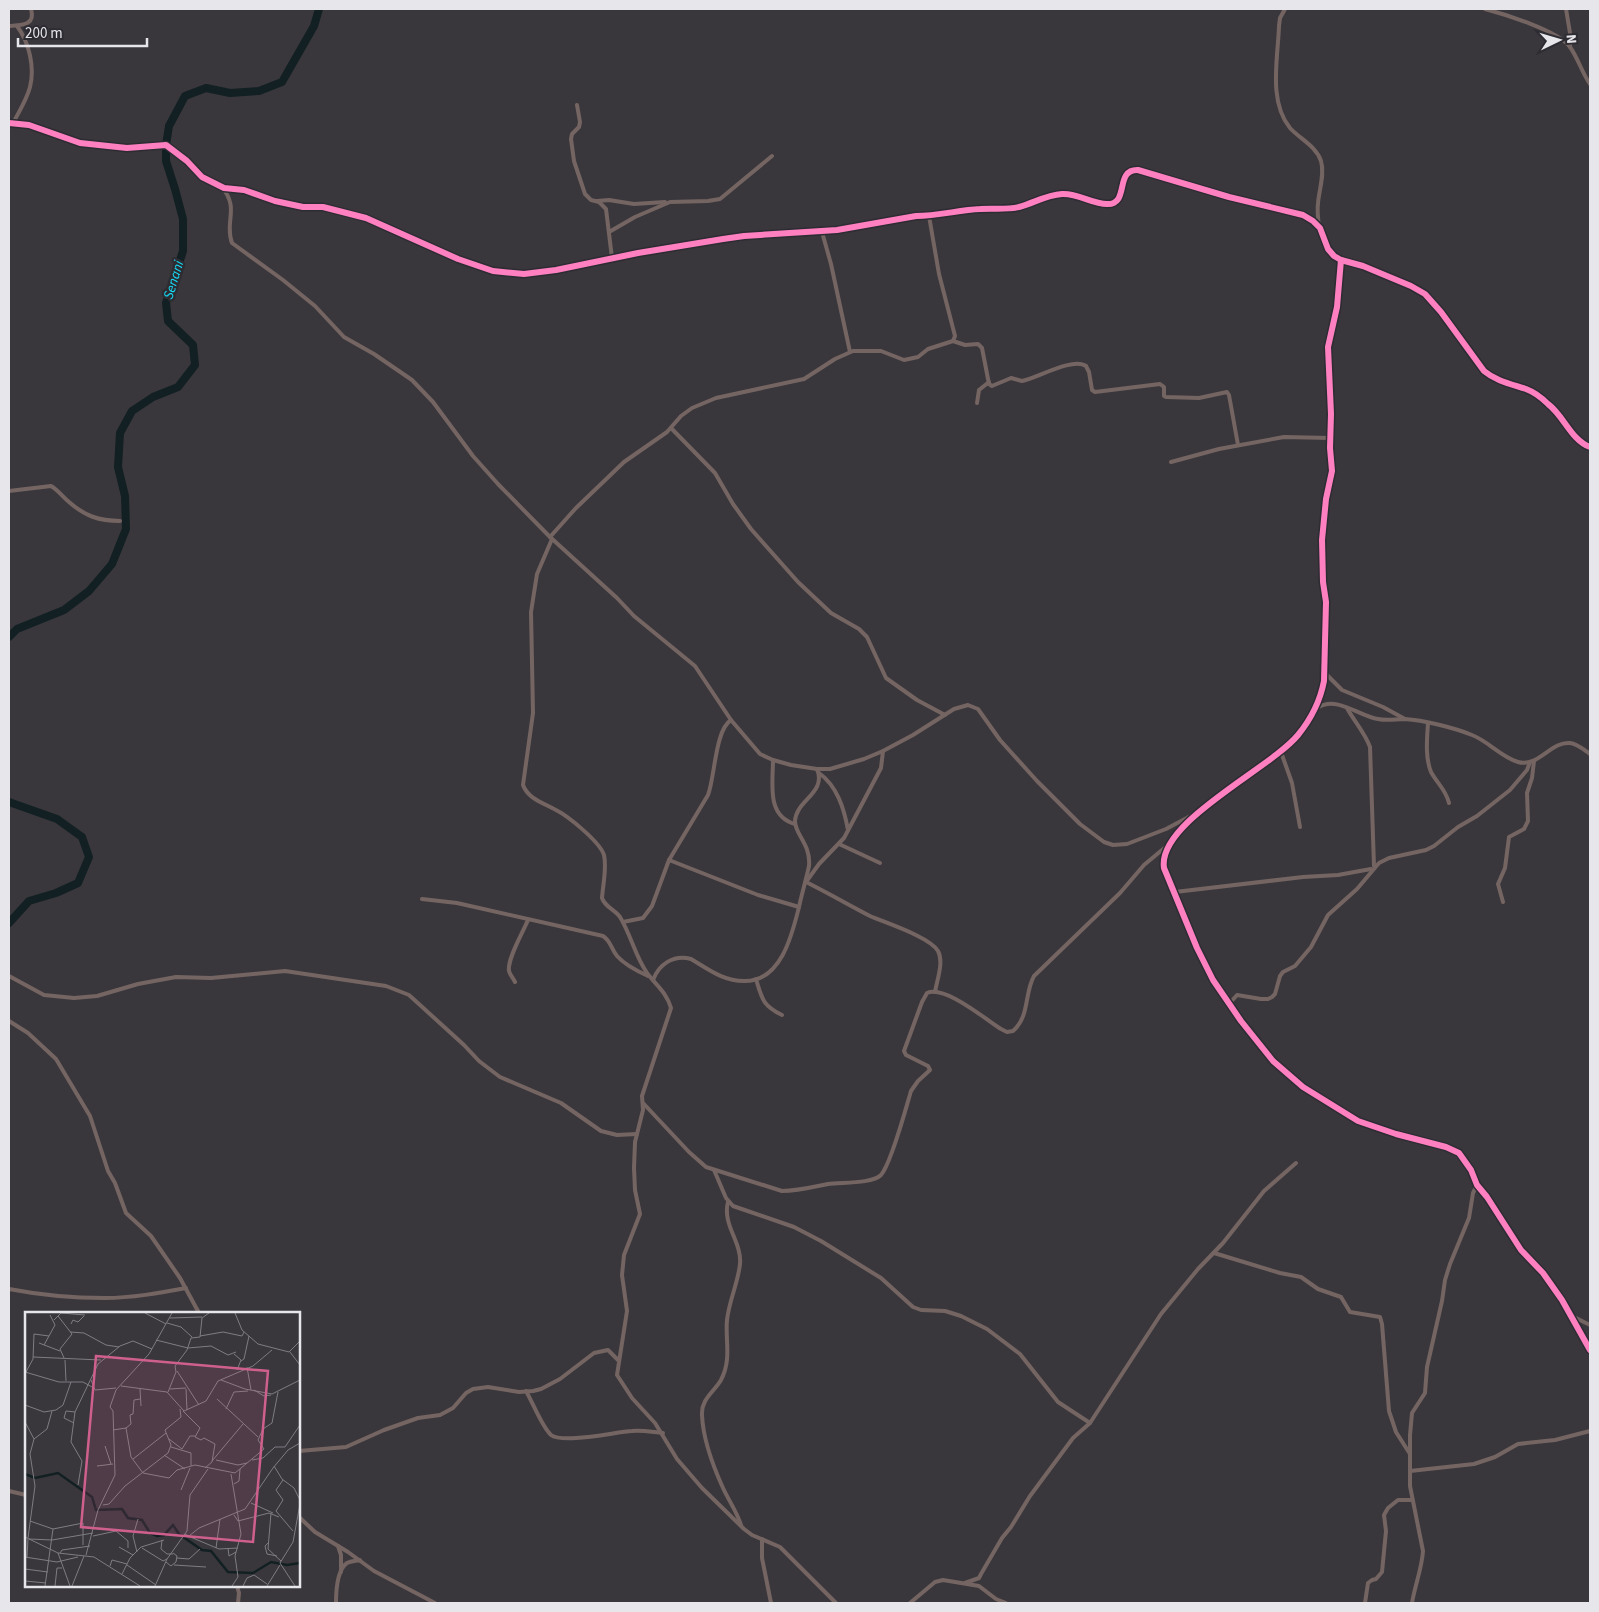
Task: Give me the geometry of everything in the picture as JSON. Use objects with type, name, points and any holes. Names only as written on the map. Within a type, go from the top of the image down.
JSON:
[{"type":"street","points":[[9,26],[17,26],[31,21],[33,14],[31,9]]},
{"type":"street","points":[[1285,9],[1280,18],[1279,26],[1278,96],[1283,118],[1296,134],[1313,147],[1320,159],[1322,168],[1318,206],[1320,228],[1328,249],[1341,260],[1363,266],[1411,286],[1425,294],[1441,312],[1484,371],[1490,376],[1526,389],[1536,395],[1557,411],[1578,440],[1590,447]]},
{"type":"street","points":[[1485,9],[1552,33],[1570,47]]},
{"type":"street","points":[[1566,9],[1570,47],[1578,65],[1590,84]]},
{"type":"street","points":[[17,26],[28,49],[31,79],[30,88],[11,123],[28,126],[80,142],[127,148],[166,145],[187,161],[202,177],[222,187],[244,190],[275,201],[303,207],[323,207],[366,218],[458,259],[493,271],[524,274],[556,270],[612,258],[744,236],[822,232],[901,218],[980,209],[1018,207],[1039,199],[1065,194],[1106,204],[1114,203],[1118,200],[1127,173],[1131,170],[1138,170],[1228,197],[1303,215],[1320,228]]},
{"type":"street","points":[[577,105],[580,122],[571,139],[574,161],[582,189],[606,209],[612,258]]},
{"type":"street","points":[[596,201],[609,200],[634,204],[715,201],[720,199],[772,156]]},
{"type":"street","points":[[222,187],[228,194],[231,203],[230,237],[232,243],[315,306],[344,337],[374,354],[412,380],[433,402],[467,449],[551,538],[634,616],[695,666],[731,720],[760,754],[772,760],[818,771],[845,766],[883,751],[961,706],[968,705],[978,709],[1000,740],[1044,788],[1080,824],[1104,842],[1113,845],[1127,844],[1166,829],[1206,806]]},
{"type":"street","points":[[609,232],[635,217],[670,202]]},
{"type":"street","points":[[929,216],[939,274],[955,336],[953,341]]},
{"type":"street","points":[[822,232],[850,352]]},
{"type":"street","points":[[643,1103],[701,1163],[714,1170],[782,1191],[793,1191],[828,1184],[866,1181],[880,1175],[887,1163],[911,1091],[918,1081],[930,1070],[928,1066],[906,1055],[904,1051],[927,993],[944,994],[959,1001],[1001,1029],[1007,1032],[1013,1030],[1024,1016],[1031,981],[1034,976],[1120,893],[1144,865],[1168,845],[1174,836],[1206,806],[1281,752],[1298,735],[1316,709],[1321,693],[1324,672],[1326,602],[1323,582],[1322,540],[1326,499],[1332,471],[1328,347],[1337,307],[1341,260]]},
{"type":"street","points":[[836,1603],[780,1547],[752,1535],[742,1527],[677,1459],[662,1433],[632,1398],[617,1375],[627,1311],[623,1282],[623,1260],[640,1214],[635,1190],[634,1168],[637,1134],[642,1120],[643,1087],[670,1008],[669,1000],[640,962],[623,922],[614,910],[606,905],[602,898],[605,863],[601,848],[557,810],[531,796],[524,790],[523,785],[532,714],[531,612],[537,574],[551,538],[576,508],[624,462],[671,428],[680,416],[701,403],[724,396],[804,379],[835,359],[850,352],[881,351],[899,359],[908,360],[918,357],[928,348],[953,341],[965,345],[978,344],[982,348],[988,382],[992,386],[1011,378],[1020,381],[1026,380],[1054,369],[1084,364],[1089,372],[1092,390],[1095,392],[1160,384],[1164,388],[1166,397],[1199,398],[1227,392],[1238,445]]},
{"type":"street","points":[[977,403],[979,390],[988,382]]},
{"type":"street","points":[[671,428],[715,473],[751,530],[798,582],[831,613],[860,629],[867,637],[886,678],[917,700],[945,715]]},
{"type":"street","points":[[1171,462],[1213,450],[1284,437],[1330,438]]},
{"type":"street","points":[[9,491],[51,486],[73,506],[92,518],[120,521]]},
{"type":"street","points":[[1324,672],[1342,690],[1383,706],[1405,719]]},
{"type":"street","points":[[1316,709],[1327,704],[1341,705],[1376,719],[1405,719],[1462,731],[1475,736],[1521,763],[1532,761],[1553,748],[1568,743],[1577,745],[1590,754]]},
{"type":"street","points":[[1347,708],[1370,747],[1373,868]]},
{"type":"street","points":[[623,922],[643,918],[652,906],[669,860],[712,786],[723,728],[731,720]]},
{"type":"street","points":[[1428,724],[1428,752],[1431,771],[1445,790],[1449,803]]},
{"type":"street","points":[[806,882],[819,864],[839,844],[848,830],[881,768],[883,751]]},
{"type":"street","points":[[1281,752],[1292,783],[1300,827]]},
{"type":"street","points":[[772,760],[774,805],[786,820],[795,824]]},
{"type":"street","points":[[1229,1004],[1237,995],[1261,1000],[1272,997],[1275,994],[1280,976],[1298,963],[1316,941],[1328,914],[1357,889],[1373,868],[1383,860],[1426,850],[1434,846],[1510,790],[1522,777],[1532,761]]},
{"type":"street","points":[[1503,902],[1499,882],[1505,868],[1509,837],[1524,829],[1528,821],[1527,793],[1532,778],[1532,761]]},
{"type":"street","points":[[652,978],[663,964],[673,959],[685,958],[723,977],[745,981],[756,979],[771,969],[783,954],[792,935],[806,882],[810,857],[795,824],[796,816],[817,787],[818,771]]},
{"type":"street","points":[[818,771],[828,781],[839,798],[848,830]]},
{"type":"street","points":[[839,844],[880,863]]},
{"type":"street","points":[[1168,845],[1163,863],[1206,966],[1229,1004],[1273,1061],[1303,1087],[1358,1121],[1396,1134],[1453,1149],[1465,1160],[1477,1185],[1521,1250],[1543,1273],[1572,1316],[1590,1350]]},
{"type":"street","points":[[669,860],[750,892],[799,907]]},
{"type":"street","points":[[1175,892],[1303,877],[1338,875],[1373,868]]},
{"type":"street","points":[[806,882],[870,916],[919,936],[932,944],[939,953],[940,961],[940,972],[935,992]]},
{"type":"street","points":[[422,899],[457,903],[603,936],[609,940],[616,955],[626,964],[652,978]]},
{"type":"street","points":[[515,982],[509,973],[510,960],[528,920]]},
{"type":"street","points":[[9,983],[10,977],[44,995],[74,998],[97,996],[138,984],[176,977],[211,978],[285,971],[386,986],[410,995],[479,1061],[500,1077],[561,1102],[601,1131],[617,1135],[637,1134]]},
{"type":"street","points":[[756,979],[767,1007],[782,1015]]},
{"type":"street","points":[[9,1022],[28,1033],[56,1059],[90,1116],[108,1171],[115,1183],[126,1213],[151,1236],[174,1268],[198,1312]]},
{"type":"street","points":[[965,1583],[978,1578],[1030,1496],[1073,1438],[1090,1423],[1161,1314],[1214,1254],[1264,1191],[1296,1163]]},
{"type":"street","points":[[714,1170],[728,1202],[728,1222],[740,1253],[740,1267],[728,1312],[728,1349],[725,1367],[721,1380],[704,1403],[701,1412],[703,1428],[716,1470],[738,1514],[742,1527]]},
{"type":"street","points":[[1412,1603],[1423,1551],[1412,1500],[1410,1454],[1412,1414],[1425,1393],[1427,1367],[1442,1302],[1445,1280],[1469,1218],[1473,1193],[1477,1185]]},
{"type":"street","points":[[728,1202],[740,1209],[763,1215],[821,1240],[881,1278],[914,1307],[921,1310],[944,1311],[961,1316],[987,1329],[1020,1354],[1058,1402],[1090,1423]]},
{"type":"street","points":[[1214,1254],[1280,1273],[1301,1277],[1318,1290],[1341,1296],[1350,1312],[1380,1317],[1389,1412],[1396,1432],[1410,1454]]},
{"type":"street","points":[[9,1289],[46,1295],[105,1298],[138,1296],[186,1288]]},
{"type":"street","points":[[1572,1316],[1590,1325]]},
{"type":"street","points":[[300,1451],[346,1447],[418,1418],[440,1415],[453,1408],[473,1389],[488,1387],[512,1391],[533,1391],[552,1384],[568,1374],[583,1360],[601,1350],[608,1350],[618,1360]]},
{"type":"street","points":[[526,1391],[547,1430],[552,1436],[557,1438],[582,1438],[632,1431],[662,1433]]},
{"type":"street","points":[[1410,1472],[1474,1464],[1496,1457],[1518,1444],[1555,1440],[1590,1431]]},
{"type":"street","points":[[9,1491],[25,1495]]},
{"type":"street","points":[[1365,1603],[1368,1583],[1373,1579],[1377,1579],[1382,1573],[1386,1531],[1384,1515],[1392,1504],[1398,1500],[1412,1500]]},
{"type":"street","points":[[300,1518],[315,1532],[374,1571],[435,1603]]},
{"type":"street","points":[[762,1539],[762,1558],[771,1603]]},
{"type":"street","points":[[336,1603],[341,1572],[341,1555],[338,1546]]},
{"type":"street","points":[[341,1572],[348,1563],[360,1560]]},
{"type":"street","points":[[910,1603],[935,1582],[943,1580],[979,1586],[996,1599],[1006,1603]]},
{"type":"street","points":[[237,1587],[238,1603]]},
{"type":"waterway","name":"Senani","points":[[9,637],[17,629],[64,610],[89,591],[112,564],[126,529],[125,496],[118,467],[120,433],[132,411],[153,397],[178,387],[195,365],[193,345],[168,321],[166,303],[183,251],[183,219],[166,161],[169,126],[185,96],[206,88],[230,93],[259,91],[282,82],[314,26],[319,9]]},
{"type":"waterway","name":"Senani","points":[[9,802],[57,819],[82,837],[89,857],[78,883],[56,893],[29,901],[9,923]]},
{"type":"cycle path","points":[[9,123],[29,125],[80,143],[127,148],[166,145],[187,161],[202,177],[224,188],[244,190],[275,201],[303,207],[323,207],[366,218],[458,259],[493,271],[524,274],[556,270],[638,253],[744,236],[837,230],[916,216],[1014,208],[1045,197],[1062,194],[1074,195],[1101,204],[1114,203],[1121,193],[1126,175],[1131,171],[1138,170],[1229,197],[1303,215],[1313,221],[1320,228],[1328,249],[1334,256],[1411,286],[1425,294],[1441,312],[1484,371],[1499,380],[1538,395],[1554,409],[1578,439],[1590,447]]},
{"type":"cycle path","points":[[1341,260],[1337,307],[1328,347],[1332,471],[1326,499],[1322,540],[1323,582],[1326,602],[1324,681],[1320,696],[1307,723],[1284,749],[1218,797],[1178,833],[1167,850],[1164,868],[1197,948],[1213,980],[1241,1021],[1273,1061],[1303,1087],[1358,1121],[1396,1134],[1446,1147],[1459,1153],[1471,1170],[1477,1185],[1487,1197],[1521,1250],[1543,1273],[1562,1300],[1590,1350]]}]
